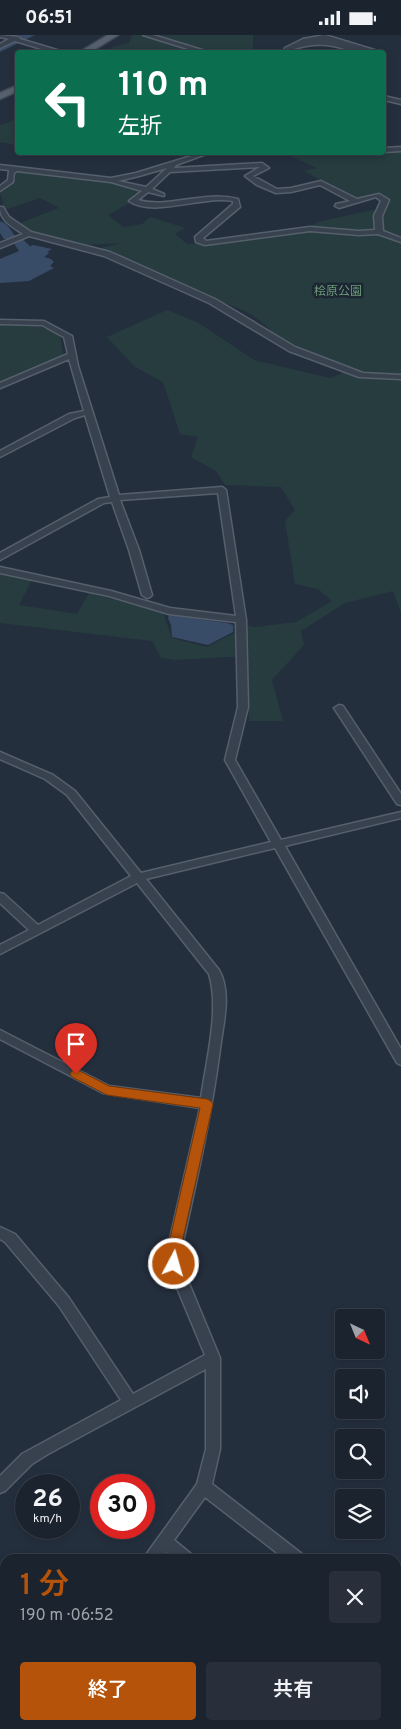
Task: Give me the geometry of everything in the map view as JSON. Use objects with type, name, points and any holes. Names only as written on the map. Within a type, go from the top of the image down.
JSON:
[{"type":"main road","points":[[87,50],[114,35]]},
{"type":"main road","points":[[0,96],[15,88]]},
{"type":"street","points":[[0,35],[15,39]]},
{"type":"street","points":[[146,35],[198,50]]},
{"type":"street","points":[[287,50],[293,45],[324,37],[365,50]]},
{"type":"street","points":[[0,46],[15,39],[23,38],[56,50]]},
{"type":"street","points":[[386,98],[401,102]]},
{"type":"street","points":[[386,150],[401,149]]},
{"type":"street","points":[[195,155],[169,169],[133,201],[147,204],[221,198],[236,201],[237,205],[199,237],[199,240],[205,243],[310,229],[359,233],[379,232],[401,240]]},
{"type":"street","points":[[0,167],[111,180],[150,171],[169,169],[259,165],[266,168],[248,176],[272,191],[281,192],[321,183],[356,201]]},
{"type":"street","points":[[0,189],[11,181],[11,172],[16,169]]},
{"type":"street","points":[[111,180],[120,184],[148,189],[162,195]]},
{"type":"street","points":[[339,206],[376,195],[385,200],[378,216],[379,232]]},
{"type":"street","points":[[0,209],[6,218],[28,234],[107,254],[212,301],[284,345],[315,358],[362,375],[401,377]]},
{"type":"street","points":[[0,246],[28,234]]},
{"type":"street","points":[[0,322],[44,323],[68,336],[71,355],[147,595]]},
{"type":"street","points":[[0,386],[71,355]]},
{"type":"street","points":[[0,454],[72,416],[89,412]]},
{"type":"street","points":[[0,557],[101,501],[116,498],[222,489],[241,620],[243,707],[230,760],[401,1060]]},
{"type":"street","points":[[0,570],[111,594],[169,611],[241,620]]},
{"type":"street","points":[[339,708],[401,802]]},
{"type":"street","points":[[0,755],[49,777],[70,793],[215,973],[219,986],[220,1004],[207,1104],[172,1256],[213,1358],[213,1449],[204,1487],[155,1554]]},
{"type":"street","points":[[0,950],[139,877],[401,815]]},
{"type":"street","points":[[0,897],[36,930]]},
{"type":"street","points":[[0,1034],[107,1090],[207,1104]]},
{"type":"street","points":[[0,1232],[10,1238],[64,1302],[130,1402]]},
{"type":"street","points":[[0,1486],[27,1459],[213,1358]]},
{"type":"street","points":[[204,1487],[291,1554]]},
{"type":"street","points":[[164,1541],[180,1554]]},
{"type":"green space","points":[[132,35],[253,35],[253,50],[108,50],[129,43]]},
{"type":"green space","points":[[15,120],[15,145],[0,142],[0,125]]},
{"type":"green space","name":"桧原公園","points":[[386,151],[401,151],[401,613],[393,591],[345,603],[301,631],[304,645],[272,680],[283,721],[249,721],[247,656],[175,660],[161,658],[152,641],[0,623],[0,571],[32,580],[19,605],[77,614],[89,593],[163,612],[172,638],[207,647],[235,633],[234,623],[255,627],[296,622],[332,601],[318,589],[295,584],[285,521],[295,510],[281,487],[225,485],[216,471],[191,457],[198,437],[180,434],[163,382],[135,367],[107,337],[167,310],[197,322],[254,360],[330,378],[352,369],[274,336],[257,318],[233,306],[217,301],[219,299],[100,248],[122,243],[84,245],[31,231],[20,223],[59,208],[40,198],[5,210],[0,193],[14,182],[17,173],[67,174],[100,179],[149,192],[108,215],[123,227],[142,224],[150,217],[185,228],[175,234],[187,244],[225,242],[303,231],[318,222],[372,210],[380,211],[385,200],[377,195],[356,199],[304,171],[317,168],[288,155],[386,155]]},
{"type":"green space","points":[[0,324],[36,325],[60,335],[63,355],[0,382]]},
{"type":"water","points":[[33,245],[52,249],[44,257],[54,262],[50,266],[54,268],[29,281],[0,283],[0,259]]},
{"type":"water","points":[[169,615],[227,623],[233,625],[233,632],[208,645],[172,637]]},
{"type":"waterway","points":[[0,49],[30,35]]},
{"type":"waterway","points":[[0,225],[9,236]]},
{"type":"waterway","points":[[19,242],[24,248]]},
{"type":"route","points":[[76,1074],[107,1090],[207,1104],[172,1256],[174,1264]]}]
